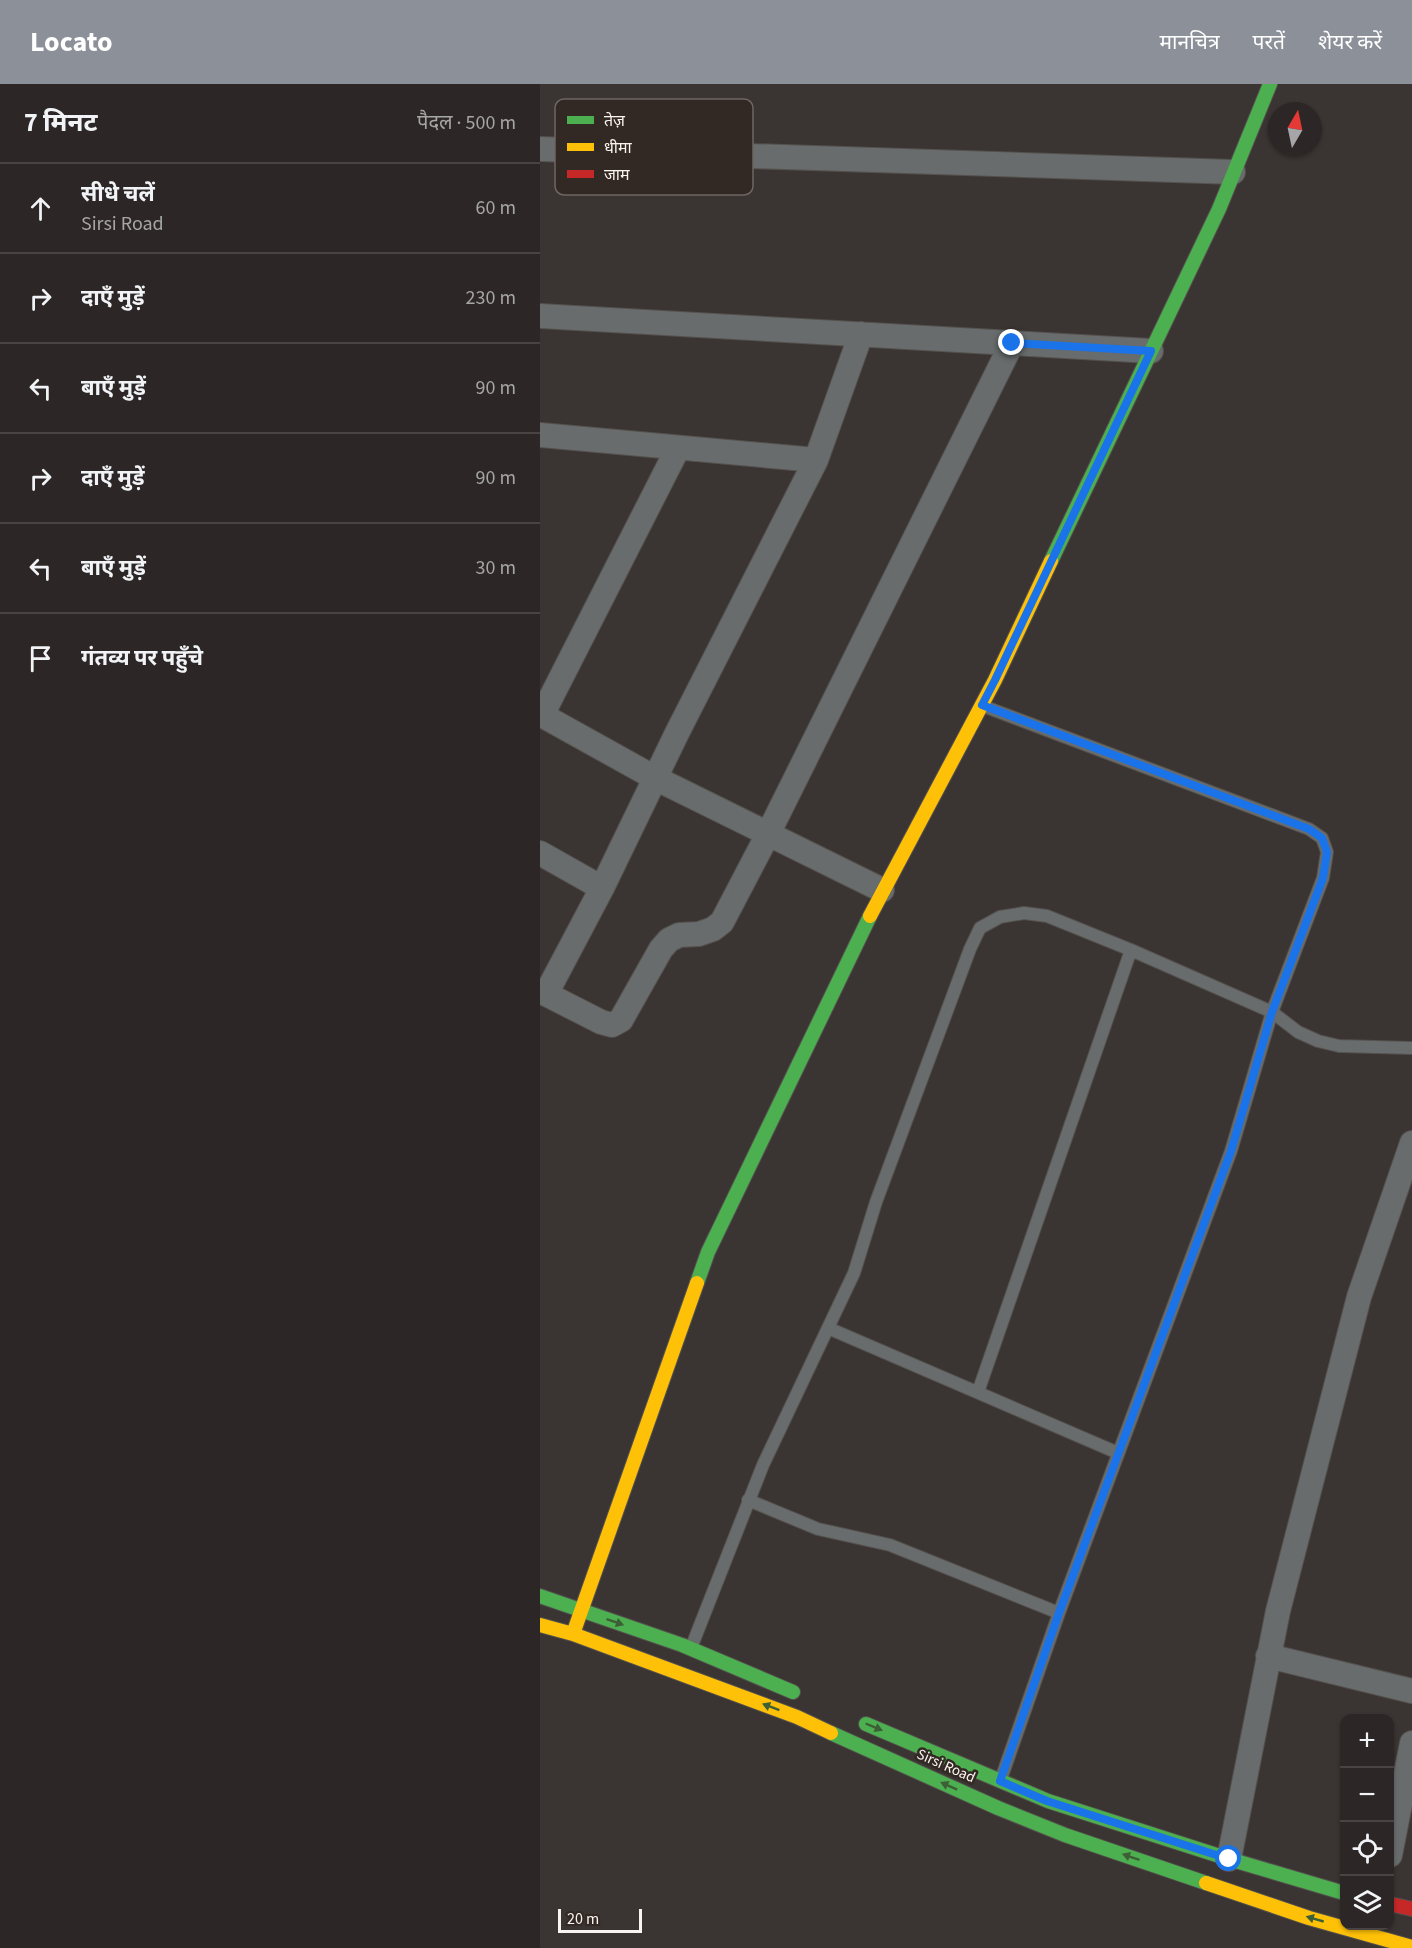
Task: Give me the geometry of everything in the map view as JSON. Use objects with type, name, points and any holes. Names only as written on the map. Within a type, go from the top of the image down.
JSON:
[{"type":"main road","points":[[573,1634],[708,1252],[882,890],[995,680],[1219,209],[1270,84]]},
{"type":"main road","points":[[540,1596],[691,1649],[804,1697]]},
{"type":"main road","name":"Sirsi Road","points":[[540,1625],[573,1634],[797,1717],[998,1808],[1065,1835],[1298,1914],[1412,1947]]},
{"type":"main road","name":"Sirsi Road","points":[[858,1720],[1047,1801],[1340,1892]]},
{"type":"main road","points":[[1394,1905],[1412,1909]]},
{"type":"street","points":[[540,149],[555,149]]},
{"type":"street","points":[[753,156],[1233,172]]},
{"type":"street","points":[[540,316],[1151,351]]},
{"type":"street","points":[[861,334],[816,460],[602,888],[543,993],[601,1022],[612,1025],[621,1020],[661,949],[669,940],[679,935],[699,934],[713,929],[722,922],[1012,343]]},
{"type":"street","points":[[540,435],[816,460]]},
{"type":"street","points":[[678,448],[541,715],[655,778],[882,890]]},
{"type":"street","points":[[540,853],[602,888]]},
{"type":"street","points":[[1229,1859],[1278,1611],[1359,1297],[1412,1143]]},
{"type":"street","points":[[1268,1656],[1412,1691]]},
{"type":"street","points":[[1394,1831],[1412,1743]]},
{"type":"lane","points":[[982,705],[1309,829],[1322,838],[1327,852],[1323,878],[1272,1012],[1231,1151],[1059,1613],[1000,1781]]},
{"type":"lane","points":[[691,1649],[748,1500],[854,1273],[876,1202],[965,960],[980,927],[1000,917],[1023,913],[1047,916],[1272,1012],[1298,1032],[1318,1041],[1339,1046],[1412,1048]]},
{"type":"lane","points":[[978,1392],[1131,950]]},
{"type":"lane","points":[[828,1328],[1118,1453]]},
{"type":"lane","points":[[748,1500],[818,1529],[890,1545],[1059,1613]]},
{"type":"traffic: fast","points":[[1051,561],[1219,209],[1270,84]]},
{"type":"traffic: fast","points":[[697,1283],[708,1252],[870,916]]},
{"type":"traffic: fast","points":[[540,1596],[682,1645],[793,1692]]},
{"type":"traffic: fast","points":[[866,1724],[1048,1801],[1340,1892]]},
{"type":"traffic: fast","points":[[831,1733],[998,1808],[1065,1835],[1206,1883]]},
{"type":"traffic: slow","points":[[870,916],[995,680],[1051,561]]},
{"type":"traffic: slow","points":[[573,1634],[697,1283]]},
{"type":"traffic: slow","points":[[540,1625],[573,1634],[797,1717],[831,1733]]},
{"type":"traffic: slow","points":[[1206,1883],[1309,1918],[1412,1947]]},
{"type":"traffic: jam","points":[[1394,1905],[1412,1909]]},
{"type":"route","points":[[1012,343],[1151,351],[982,705],[1309,829],[1322,838],[1327,852],[1323,878],[1272,1012],[1231,1151],[1059,1613],[1000,1781],[1047,1801],[1229,1859]]}]
